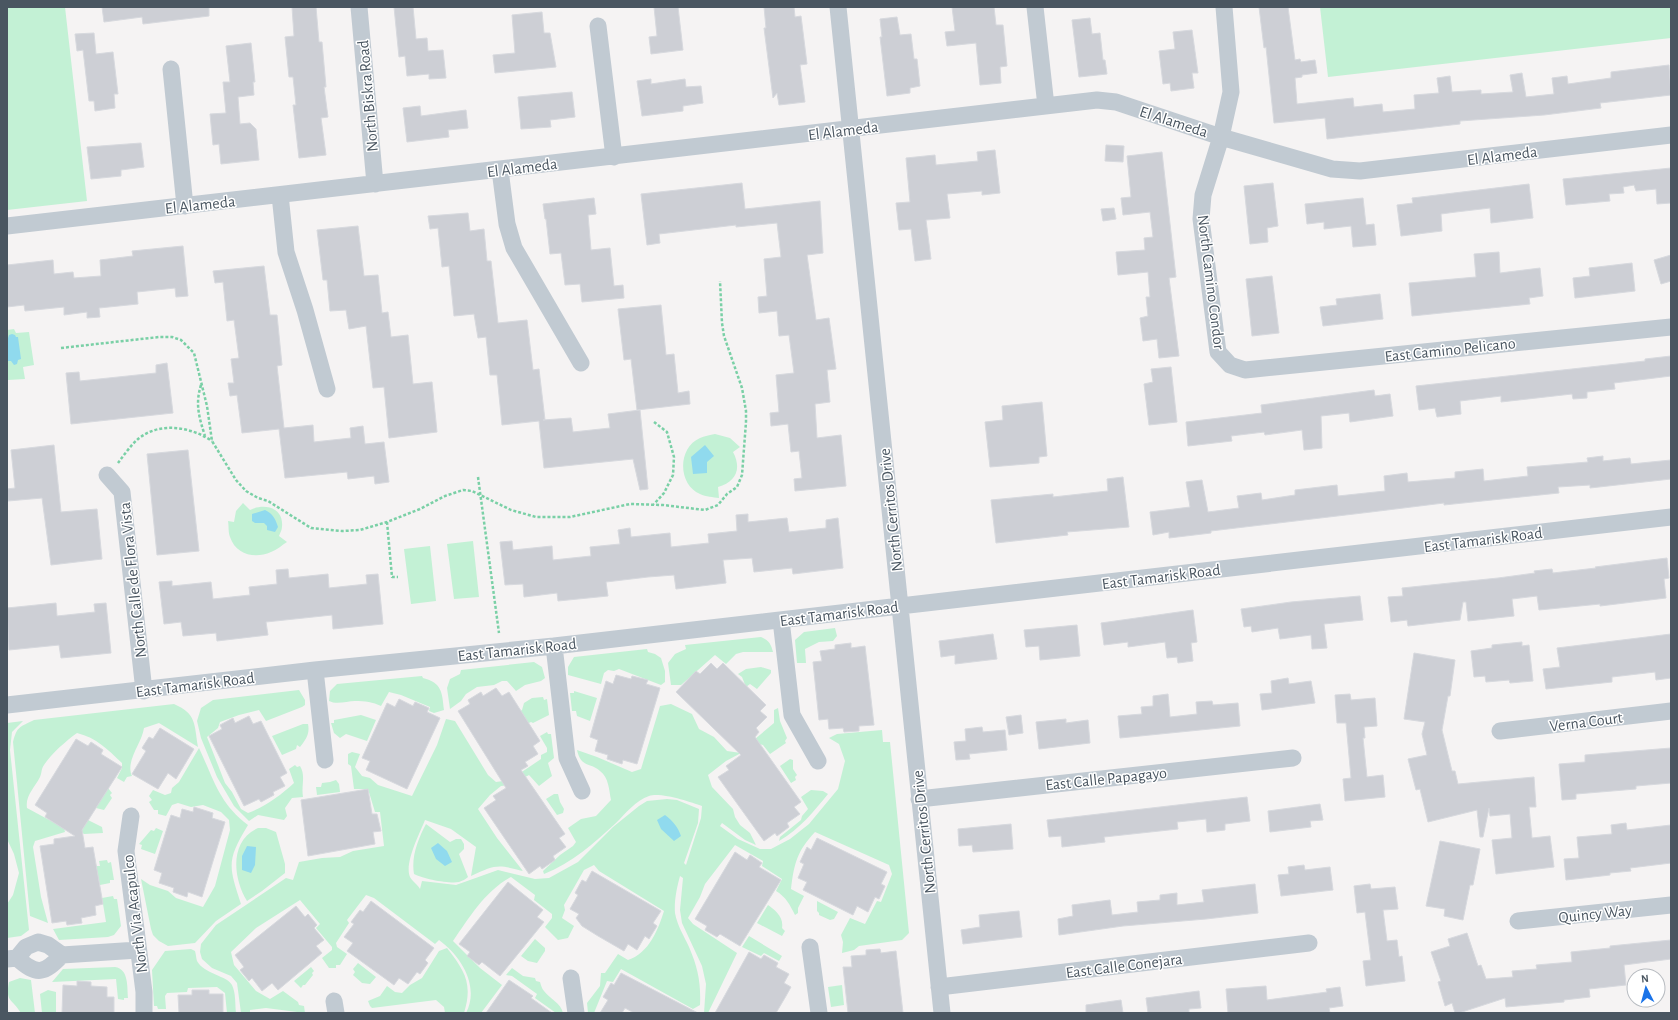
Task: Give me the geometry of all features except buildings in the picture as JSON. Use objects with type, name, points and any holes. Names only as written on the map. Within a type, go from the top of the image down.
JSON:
[{"type":"street","name":"North Biskra Road","points":[[359,7],[375,184]]},
{"type":"street","name":"North Cerritos Drive","points":[[838,7],[942,1013]]},
{"type":"street","points":[[1035,7],[1046,106]]},
{"type":"street","name":"North Camino Condor","points":[[1224,7],[1231,92],[1221,136],[1204,195],[1201,219],[1218,352],[1230,365]]},
{"type":"street","points":[[598,26],[614,157]]},
{"type":"street","points":[[171,69],[186,206]]},
{"type":"street","name":"El Alameda","points":[[7,226],[851,130],[1097,100],[1116,102],[1221,136],[1332,169],[1360,171],[1671,135]]},
{"type":"street","points":[[500,170],[507,224],[514,248],[581,363]]},
{"type":"street","points":[[280,195],[286,252],[305,310],[327,389]]},
{"type":"street","name":"East Camino Pelicano","points":[[1230,365],[1245,370],[1671,327]]},
{"type":"street","name":"North Calle de Flora Vista","points":[[107,475],[122,492],[144,690]]},
{"type":"street","name":"East Tamarisk Road","points":[[7,705],[315,670],[554,646],[1671,517]]},
{"type":"street","points":[[781,620],[792,715],[818,761]]},
{"type":"street","points":[[554,646],[567,758],[582,791]]},
{"type":"street","points":[[315,670],[325,760]]},
{"type":"street","name":"Verna Court","points":[[1500,731],[1671,711]]},
{"type":"street","name":"East Calle Papagayo","points":[[919,799],[1293,758]]},
{"type":"street","name":"North Via Acapulco","points":[[131,816],[126,850],[144,992],[144,1013]]},
{"type":"street","name":"Quincy Way","points":[[1518,921],[1671,905]]},
{"type":"street","points":[[62,955],[51,967],[40,971],[28,968],[12,959],[26,947],[38,942],[48,944],[62,955],[138,950]]},
{"type":"street","name":"East Calle Conejara","points":[[939,987],[1309,943]]},
{"type":"street","points":[[810,947],[819,1013]]},
{"type":"street","points":[[571,978],[576,1013]]},
{"type":"path","points":[[107,475],[138,439],[151,432],[174,428],[200,433],[212,441],[236,480],[246,491],[258,498],[268,501],[311,528],[342,531],[360,530],[387,522],[420,509],[445,496],[463,490],[472,491],[511,510],[536,516],[554,518],[570,517],[630,504],[654,504],[705,510],[718,505],[723,501],[727,494],[737,487],[742,475],[746,411],[742,388],[724,336],[721,312],[720,281]]},
{"type":"path","points":[[61,348],[172,337],[181,340],[194,353],[207,406],[212,441]]},
{"type":"path","points":[[201,384],[197,396],[200,422],[205,436]]},
{"type":"path","points":[[654,422],[667,432],[674,457],[673,475],[664,493],[654,504]]},
{"type":"path","points":[[478,476],[499,633]]},
{"type":"path","points":[[387,522],[392,577],[398,577]]},
{"type":"green space","points":[[7,7],[65,7],[87,201],[7,210]]},
{"type":"green space","points":[[1320,7],[1671,7],[1671,38],[1328,77]]},
{"type":"green space","points":[[14,329],[16,333],[29,332],[34,365],[23,367],[25,379],[8,380],[7,330]]},
{"type":"green space","points":[[715,434],[730,438],[740,447],[733,452],[737,464],[736,474],[729,482],[718,487],[719,498],[702,495],[693,489],[687,483],[683,466],[687,450],[692,443],[702,437]]},
{"type":"green space","points":[[243,503],[250,510],[267,507],[276,511],[282,520],[282,528],[279,536],[287,542],[277,549],[265,554],[253,555],[241,552],[233,543],[229,535],[228,521],[234,522],[236,511]]},
{"type":"green space","points":[[473,541],[479,597],[454,599],[447,544]]},
{"type":"green space","points":[[430,546],[436,601],[411,604],[404,549]]},
{"type":"green space","points":[[835,628],[837,636],[833,641],[819,642],[805,649],[806,663],[797,663],[795,640],[804,632]]},
{"type":"green space","points":[[761,637],[766,639],[773,652],[743,652],[736,654],[726,664],[715,655],[681,685],[671,685],[668,663],[675,654],[686,649],[685,645]]},
{"type":"green space","points":[[647,649],[648,652],[661,658],[665,671],[665,682],[661,685],[619,669],[614,671],[608,670],[604,673],[601,684],[568,675],[568,667],[574,657]]},
{"type":"green space","points":[[534,662],[542,667],[545,678],[541,681],[525,685],[516,691],[507,681],[502,681],[494,685],[477,687],[466,694],[461,701],[450,709],[447,688],[450,679],[460,674],[461,670]]},
{"type":"green space","points":[[761,667],[771,670],[771,673],[757,689],[750,684],[746,687],[742,677],[738,674],[746,669]]},
{"type":"green space","points":[[422,676],[423,678],[434,683],[440,689],[443,698],[444,710],[434,713],[429,711],[430,707],[401,695],[389,692],[381,706],[366,702],[355,701],[339,703],[329,701],[330,691],[337,684]]},
{"type":"green space","points":[[299,690],[305,700],[305,705],[302,707],[266,721],[259,710],[239,715],[220,722],[218,728],[207,737],[225,783],[232,792],[241,809],[248,813],[272,800],[294,783],[289,769],[295,765],[297,767],[300,766],[302,770],[303,797],[292,798],[285,808],[287,816],[284,820],[258,815],[249,821],[234,806],[217,777],[201,738],[197,721],[201,708],[213,700]]},
{"type":"green space","points":[[574,691],[597,698],[590,721],[577,716],[576,711],[572,711],[570,693],[574,693]]},
{"type":"green space","points":[[543,697],[544,700],[547,699],[549,715],[533,723],[531,722],[520,727],[514,715],[522,710],[524,703],[532,698]]},
{"type":"green space","points":[[174,704],[191,716],[195,726],[198,747],[159,723],[144,728],[143,734],[132,758],[130,770],[132,776],[127,777],[124,782],[117,778],[122,768],[122,763],[96,741],[77,733],[59,748],[44,765],[40,777],[27,800],[27,808],[64,828],[65,832],[35,841],[33,847],[41,897],[48,923],[30,916],[13,742],[18,730],[22,726],[34,720]]},
{"type":"green space","points":[[671,704],[692,714],[699,729],[714,737],[727,751],[741,753],[726,761],[708,775],[712,787],[733,809],[735,817],[740,825],[750,833],[756,845],[745,840],[722,823],[720,826],[738,839],[760,849],[771,849],[790,839],[809,824],[838,789],[845,761],[839,744],[829,738],[837,734],[882,730],[883,742],[890,742],[909,933],[902,940],[859,946],[854,950],[842,953],[843,942],[841,935],[850,918],[865,924],[877,901],[881,902],[892,874],[889,865],[815,832],[800,852],[793,872],[791,889],[804,896],[798,908],[798,913],[795,915],[785,899],[776,891],[782,879],[762,866],[763,861],[735,845],[705,884],[700,897],[688,918],[693,924],[737,953],[708,1013],[704,1013],[706,984],[702,966],[682,923],[680,910],[683,878],[680,876],[675,899],[675,913],[697,969],[700,990],[700,1005],[693,1009],[621,969],[613,982],[607,981],[594,1013],[588,1013],[587,1003],[600,986],[601,973],[605,973],[618,954],[628,960],[642,952],[656,933],[664,911],[599,871],[594,865],[584,870],[564,905],[565,910],[562,918],[574,926],[568,938],[558,940],[545,927],[552,918],[552,914],[534,900],[535,895],[511,877],[485,897],[478,906],[453,941],[480,968],[502,985],[481,1013],[466,1013],[470,1003],[471,992],[469,982],[466,972],[454,954],[439,940],[435,944],[374,898],[366,895],[347,920],[349,923],[336,943],[337,947],[347,954],[340,965],[336,965],[336,968],[329,968],[322,958],[332,950],[332,947],[316,928],[320,924],[300,900],[256,928],[231,952],[234,965],[256,991],[270,999],[283,991],[298,1002],[299,1005],[304,1006],[305,1013],[266,1008],[250,1010],[250,1013],[241,1013],[237,983],[231,976],[212,968],[202,959],[200,952],[201,944],[216,925],[286,878],[293,880],[299,862],[340,857],[353,851],[384,846],[380,812],[375,812],[368,789],[354,789],[351,766],[348,764],[348,754],[352,752],[360,754],[355,767],[362,776],[370,778],[378,785],[412,796],[437,745],[446,719],[455,721],[488,775],[496,782],[510,780],[541,759],[541,755],[547,752],[547,748],[540,736],[547,732],[548,734],[551,734],[554,758],[548,763],[552,776],[539,786],[529,775],[511,785],[501,786],[490,795],[478,809],[497,838],[523,871],[507,867],[496,867],[471,876],[476,847],[451,829],[425,820],[413,848],[409,864],[410,877],[420,889],[422,881],[456,885],[498,870],[535,879],[549,878],[578,862],[613,827],[639,806],[647,801],[667,799],[677,800],[699,809],[698,823],[684,863],[686,865],[701,818],[702,806],[676,798],[654,795],[644,798],[635,804],[616,823],[573,859],[544,874],[543,871],[576,842],[568,828],[581,819],[596,816],[611,800],[608,784],[603,774],[596,768],[583,762],[577,750],[632,772],[641,769],[660,706]]},
{"type":"green space","points":[[778,708],[780,721],[787,738],[785,741],[786,743],[770,754],[763,745],[759,744],[755,739],[774,723],[774,710]]},
{"type":"green space","points":[[361,715],[376,720],[367,741],[346,734],[340,738],[334,733],[331,723],[334,723],[334,720]]},
{"type":"green space","points":[[23,721],[12,732],[10,750],[29,930],[21,936],[7,938],[7,904],[13,895],[19,873],[14,854],[7,839],[7,723]]},
{"type":"green space","points":[[303,724],[308,724],[308,734],[300,747],[297,745],[296,749],[282,755],[272,736]]},
{"type":"green space","points":[[199,748],[218,790],[230,808],[248,825],[236,847],[232,863],[232,871],[241,904],[216,921],[195,943],[168,946],[159,941],[153,935],[141,879],[150,885],[168,891],[176,898],[203,907],[215,886],[230,830],[229,820],[221,812],[203,805],[191,807],[178,803],[172,805],[166,816],[158,814],[158,810],[154,810],[149,802],[152,800],[149,796],[153,790],[165,795],[171,793],[172,788],[179,782]]},
{"type":"green space","points":[[790,759],[793,760],[793,769],[797,775],[795,777],[796,780],[791,783],[780,766]]},
{"type":"green space","points":[[336,780],[339,784],[340,792],[317,795],[316,787],[321,787],[322,783]]},
{"type":"green space","points":[[108,788],[112,793],[110,795],[112,798],[104,810],[96,808]]},
{"type":"green space","points":[[811,790],[823,791],[828,794],[794,831],[779,841],[780,837],[801,820],[802,816],[808,809],[801,797]]},
{"type":"green space","points":[[554,794],[558,794],[564,809],[563,813],[557,815],[546,799]]},
{"type":"green space","points":[[88,820],[102,827],[103,833],[84,834],[81,832]]},
{"type":"green space","points":[[426,824],[450,842],[456,839],[461,839],[464,844],[464,849],[459,854],[468,877],[467,878],[459,882],[443,882],[414,874],[414,855],[420,836]]},
{"type":"green space","points":[[156,828],[163,831],[155,854],[141,849],[142,845],[139,844],[151,830],[154,831]]},
{"type":"green space","points":[[258,828],[266,828],[276,832],[285,864],[285,873],[247,901],[239,882],[236,861],[242,842],[249,834]]},
{"type":"green space","points":[[107,860],[108,863],[111,862],[114,880],[110,880],[110,883],[100,885],[96,866],[100,866],[99,861]]},
{"type":"green space","points":[[113,896],[114,899],[117,899],[121,926],[114,935],[108,937],[59,940],[53,929],[106,922],[102,898]]},
{"type":"green space","points":[[817,901],[838,912],[834,919],[830,920],[819,915],[817,911]]},
{"type":"green space","points":[[768,905],[782,920],[782,928],[785,931],[782,936],[757,923]]},
{"type":"green space","points":[[749,936],[782,956],[779,961],[764,953],[761,956],[742,947]]},
{"type":"green space","points":[[535,939],[545,948],[545,951],[537,963],[528,961],[521,956]]},
{"type":"green space","points":[[447,948],[459,964],[466,978],[468,994],[464,1013],[445,1013],[444,1007],[436,1000],[372,1008],[370,1006],[368,1001],[380,996],[387,986],[395,992],[402,993],[410,985],[422,978],[439,951]]},
{"type":"green space","points":[[191,949],[195,951],[197,961],[200,965],[230,982],[235,995],[236,1013],[227,1013],[225,993],[217,987],[188,988],[187,992],[167,993],[165,996],[166,1009],[158,1009],[157,1006],[154,1006],[152,970],[165,951]]},
{"type":"green space","points":[[358,963],[376,977],[370,984],[362,983],[353,975],[355,972],[353,969]]},
{"type":"green space","points":[[311,967],[314,971],[312,973],[313,975],[301,988],[294,981]]},
{"type":"green space","points":[[120,968],[125,975],[128,998],[124,998],[124,1000],[118,999],[116,979],[52,982],[63,969]]},
{"type":"green space","points":[[512,968],[523,976],[535,978],[536,981],[540,982],[543,990],[560,1006],[563,1013],[556,1013],[535,998],[537,994],[512,976],[506,975]]},
{"type":"green space","points":[[20,978],[31,980],[35,1013],[21,1013],[9,997],[9,982]]},
{"type":"green space","points":[[842,985],[844,1005],[831,1007],[828,987]]},
{"type":"green space","points":[[48,990],[56,992],[56,1013],[42,1013],[40,994]]},
{"type":"water","points":[[12,334],[18,337],[21,359],[14,365],[11,361],[8,361],[7,350],[8,338],[9,335]]},
{"type":"water","points":[[705,445],[714,456],[707,462],[707,473],[693,474],[691,457]]},
{"type":"water","points":[[265,510],[272,515],[276,521],[278,527],[275,532],[267,530],[267,526],[264,523],[255,523],[252,521],[252,514]]},
{"type":"water","points":[[665,815],[675,824],[681,836],[674,841],[661,829],[657,820]]},
{"type":"water","points":[[438,843],[447,851],[452,862],[445,866],[436,859],[431,848]]},
{"type":"water","points":[[247,846],[256,847],[255,865],[251,873],[242,870],[242,856]]}]
